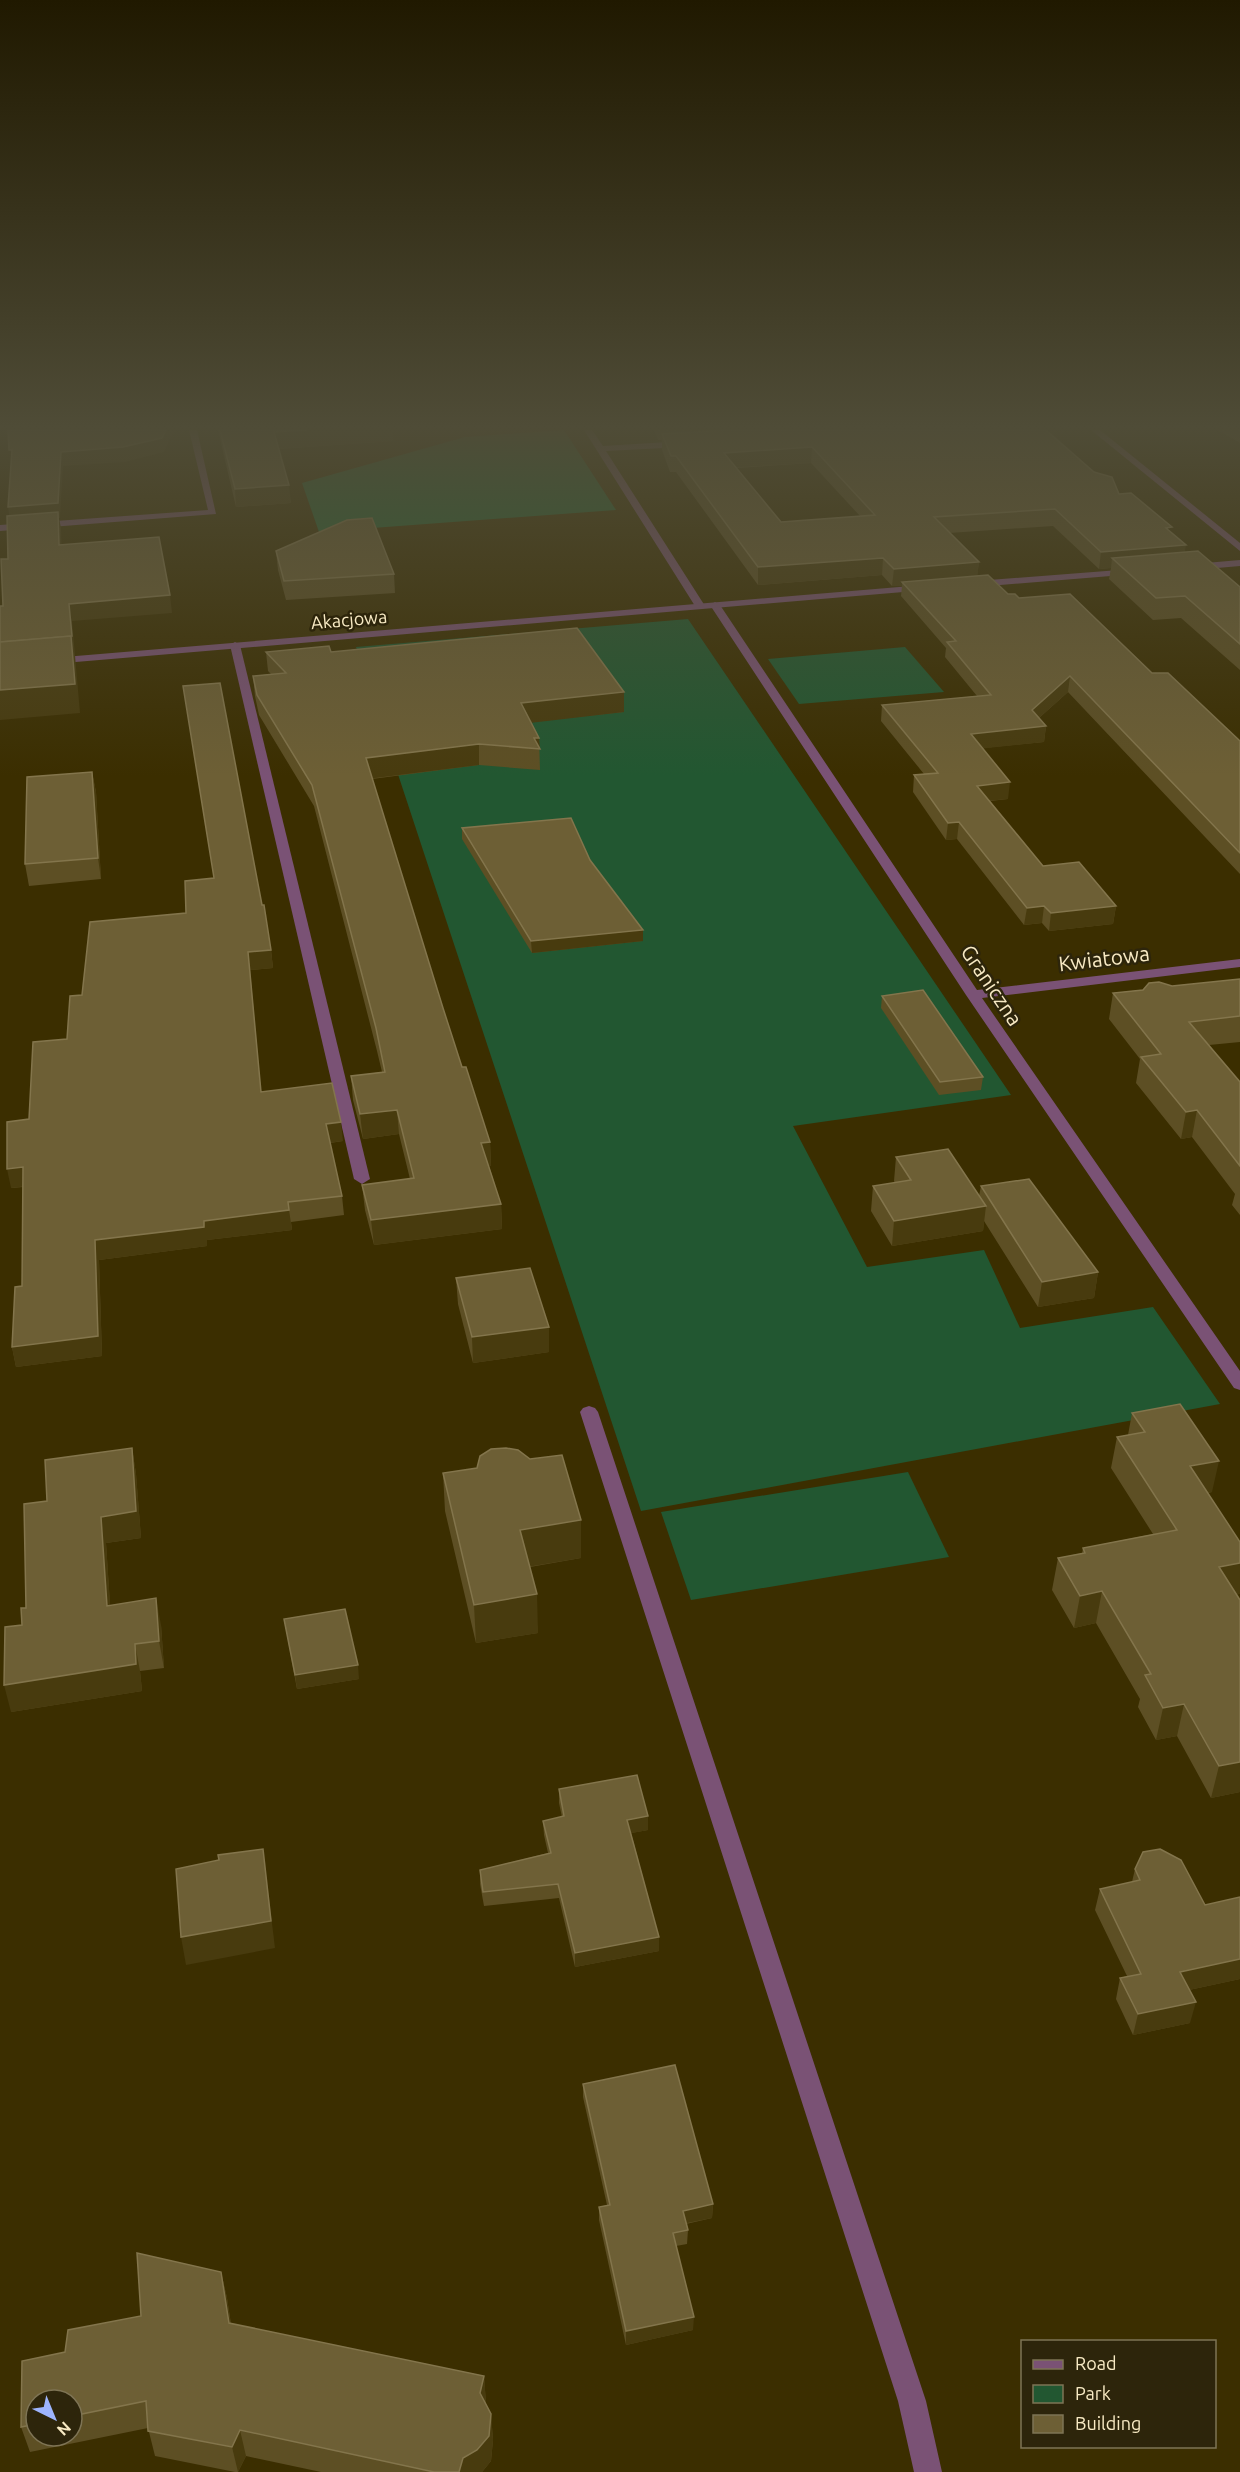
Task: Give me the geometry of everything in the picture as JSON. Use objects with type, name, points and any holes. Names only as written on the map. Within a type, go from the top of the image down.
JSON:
[{"type":"street","points":[[662,545],[700,606]]},
{"type":"street","points":[[1180,568],[1240,563]]},
{"type":"street","points":[[965,585],[1144,571]]},
{"type":"street","name":"Akacjowa","points":[[35,662],[929,588]]},
{"type":"street","name":"Graniczna","points":[[715,605],[973,995],[1240,1384]]},
{"type":"street","points":[[235,645],[362,1179]]},
{"type":"street","name":"Kwiatowa","points":[[973,995],[1240,963]]},
{"type":"street","points":[[590,1412],[912,2401],[928,2472]]},
{"type":"green space","points":[[688,619],[1011,1095],[793,1126],[867,1267],[984,1250],[1020,1328],[1153,1307],[1220,1404],[641,1511],[356,647]]},
{"type":"green space","points":[[905,647],[944,692],[799,704],[768,659]]},
{"type":"green space","points":[[908,1472],[949,1557],[691,1600],[661,1512]]},
{"type":"building","points":[[8,545],[161,545],[170,595],[69,604],[72,636],[0,642],[0,606],[3,606],[1,559],[8,559]]},
{"type":"building","points":[[289,545],[383,545],[394,574],[284,581],[276,551]]},
{"type":"building","points":[[742,545],[962,545],[979,562],[894,569],[883,558],[758,567]]},
{"type":"building","points":[[1094,545],[1182,545],[1101,552]]},
{"type":"building","points":[[1198,551],[1240,587],[1240,644],[1185,596],[1156,598],[1112,558]]},
{"type":"building","points":[[988,575],[1008,594],[1015,594],[1019,598],[1070,594],[1152,673],[1168,673],[1240,741],[1240,853],[1070,676],[1032,710],[1046,726],[971,734],[1010,782],[977,786],[1043,866],[1079,862],[1116,906],[1051,913],[1044,906],[1027,908],[959,822],[948,823],[914,775],[938,773],[882,705],[991,695],[947,642],[956,641],[902,582]]},
{"type":"building","points":[[577,628],[624,692],[521,703],[539,738],[534,738],[540,749],[479,744],[366,758],[462,1067],[466,1067],[490,1142],[481,1143],[501,1204],[371,1220],[362,1185],[414,1178],[397,1110],[360,1114],[351,1076],[385,1072],[376,1028],[312,785],[257,695],[253,676],[286,673],[266,652],[329,646],[331,652]]},
{"type":"building","points":[[71,636],[75,684],[0,690],[0,642]]},
{"type":"building","points":[[220,683],[271,950],[248,952],[261,1092],[332,1083],[341,1122],[326,1124],[342,1196],[288,1202],[289,1210],[204,1221],[204,1227],[95,1240],[98,1336],[12,1347],[15,1287],[22,1286],[23,1167],[7,1169],[7,1122],[29,1119],[33,1042],[67,1039],[70,996],[82,995],[90,922],[186,913],[185,881],[214,878],[183,686]]},
{"type":"building","points":[[92,772],[98,858],[25,864],[27,777]]},
{"type":"building","points":[[571,818],[590,860],[643,930],[531,941],[462,828]]},
{"type":"building","points":[[1240,979],[1240,1016],[1189,1022],[1240,1082],[1240,1166],[1197,1110],[1186,1112],[1141,1057],[1161,1054],[1113,993],[1143,990],[1149,983],[1159,982],[1172,986]]},
{"type":"building","points":[[923,990],[983,1077],[940,1082],[882,996]]},
{"type":"building","points":[[948,1149],[986,1206],[894,1221],[873,1186],[911,1180],[896,1157]]},
{"type":"building","points":[[1029,1179],[1098,1272],[1042,1282],[981,1186]]},
{"type":"building","points":[[530,1268],[549,1327],[472,1337],[456,1278]]},
{"type":"building","points":[[1180,1404],[1219,1461],[1190,1466],[1240,1542],[1240,1563],[1219,1567],[1240,1600],[1240,1762],[1219,1766],[1184,1704],[1163,1708],[1145,1675],[1151,1674],[1102,1591],[1080,1596],[1058,1558],[1085,1553],[1083,1548],[1177,1530],[1117,1437],[1145,1432],[1132,1413]]},
{"type":"building","points":[[132,1448],[136,1511],[101,1517],[107,1606],[156,1598],[159,1641],[135,1644],[136,1664],[4,1685],[5,1627],[22,1625],[21,1608],[26,1608],[24,1504],[47,1501],[45,1460]]},
{"type":"building","points":[[491,1449],[518,1450],[530,1459],[562,1455],[581,1520],[520,1530],[537,1594],[474,1605],[443,1473],[477,1468],[480,1456]]},
{"type":"building","points":[[345,1609],[358,1665],[295,1675],[284,1619]]},
{"type":"building","points":[[637,1775],[648,1816],[627,1820],[659,1937],[575,1953],[558,1884],[483,1892],[480,1870],[551,1853],[543,1821],[564,1816],[559,1789]]},
{"type":"building","points":[[263,1849],[271,1921],[181,1937],[176,1869],[219,1860],[218,1855]]},
{"type":"building","points":[[1160,1849],[1181,1860],[1205,1905],[1240,1897],[1240,1959],[1180,1972],[1196,2002],[1138,2014],[1120,1978],[1141,1974],[1100,1889],[1140,1880],[1135,1869],[1143,1852]]},
{"type":"building","points":[[675,2065],[713,2204],[683,2211],[688,2230],[673,2233],[694,2317],[626,2331],[599,2207],[610,2205],[583,2084]]},
{"type":"building","points":[[137,2253],[221,2272],[229,2323],[484,2376],[480,2393],[491,2414],[489,2436],[477,2450],[463,2458],[459,2472],[434,2472],[240,2430],[232,2447],[148,2431],[146,2401],[84,2414],[84,2388],[24,2388],[24,2426],[21,2427],[22,2361],[65,2352],[68,2330],[141,2316]]}]
